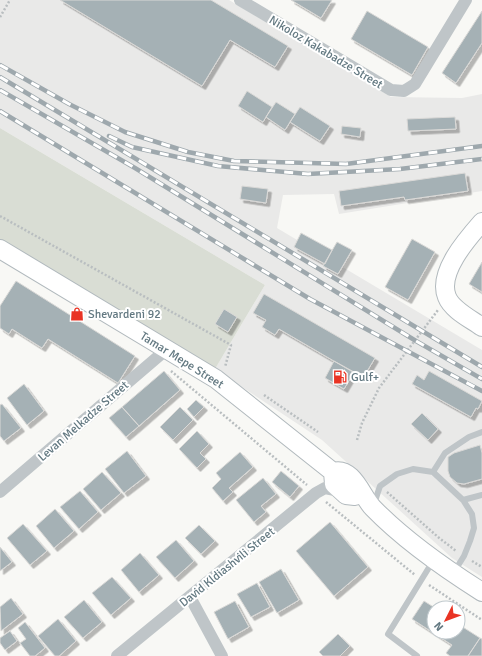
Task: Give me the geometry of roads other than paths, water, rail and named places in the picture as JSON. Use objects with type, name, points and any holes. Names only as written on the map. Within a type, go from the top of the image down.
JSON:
[{"type":"main road","points":[[482,222],[464,242],[448,271],[444,287],[447,298],[458,310],[482,327]]},
{"type":"main road","name":"Tamar Mepe Street","points":[[0,249],[216,379],[333,472],[337,471],[346,474],[353,480],[350,492],[373,508],[410,542],[482,592]]},
{"type":"street","name":"Nikoloz Kakabadze Street","points":[[240,0],[391,90],[404,91],[415,84],[466,0]]},
{"type":"street","name":"Levan Melkadze Street","points":[[0,492],[167,349]]},
{"type":"street","name":"David Kldiashvili Street","points":[[117,656],[316,493],[325,488],[350,492]]},
{"type":"street","points":[[190,597],[222,656]]},
{"type":"lane","points":[[433,472],[445,453],[469,437],[482,432]]},
{"type":"lane","points":[[373,508],[380,486],[397,474],[413,469],[433,472],[463,500],[472,514],[474,528],[464,556],[453,573]]},
{"type":"lane","points":[[463,500],[482,495]]},
{"type":"lane","points":[[417,656],[388,634],[434,559]]},
{"type":"railway","points":[[0,65],[69,104],[125,132],[188,152],[234,161],[346,164],[482,146]]},
{"type":"railway","points":[[0,77],[482,367]]},
{"type":"railway","points":[[0,90],[135,168],[416,341],[482,379]]},
{"type":"railway","points":[[0,111],[310,299],[482,391]]},
{"type":"railway","points":[[109,136],[132,147],[218,166],[308,174],[400,169],[482,159]]},
{"type":"place","name":"Shevardeni 92","points":[[77,314]]},
{"type":"place","name":"Gulf+","points":[[340,377]]}]
